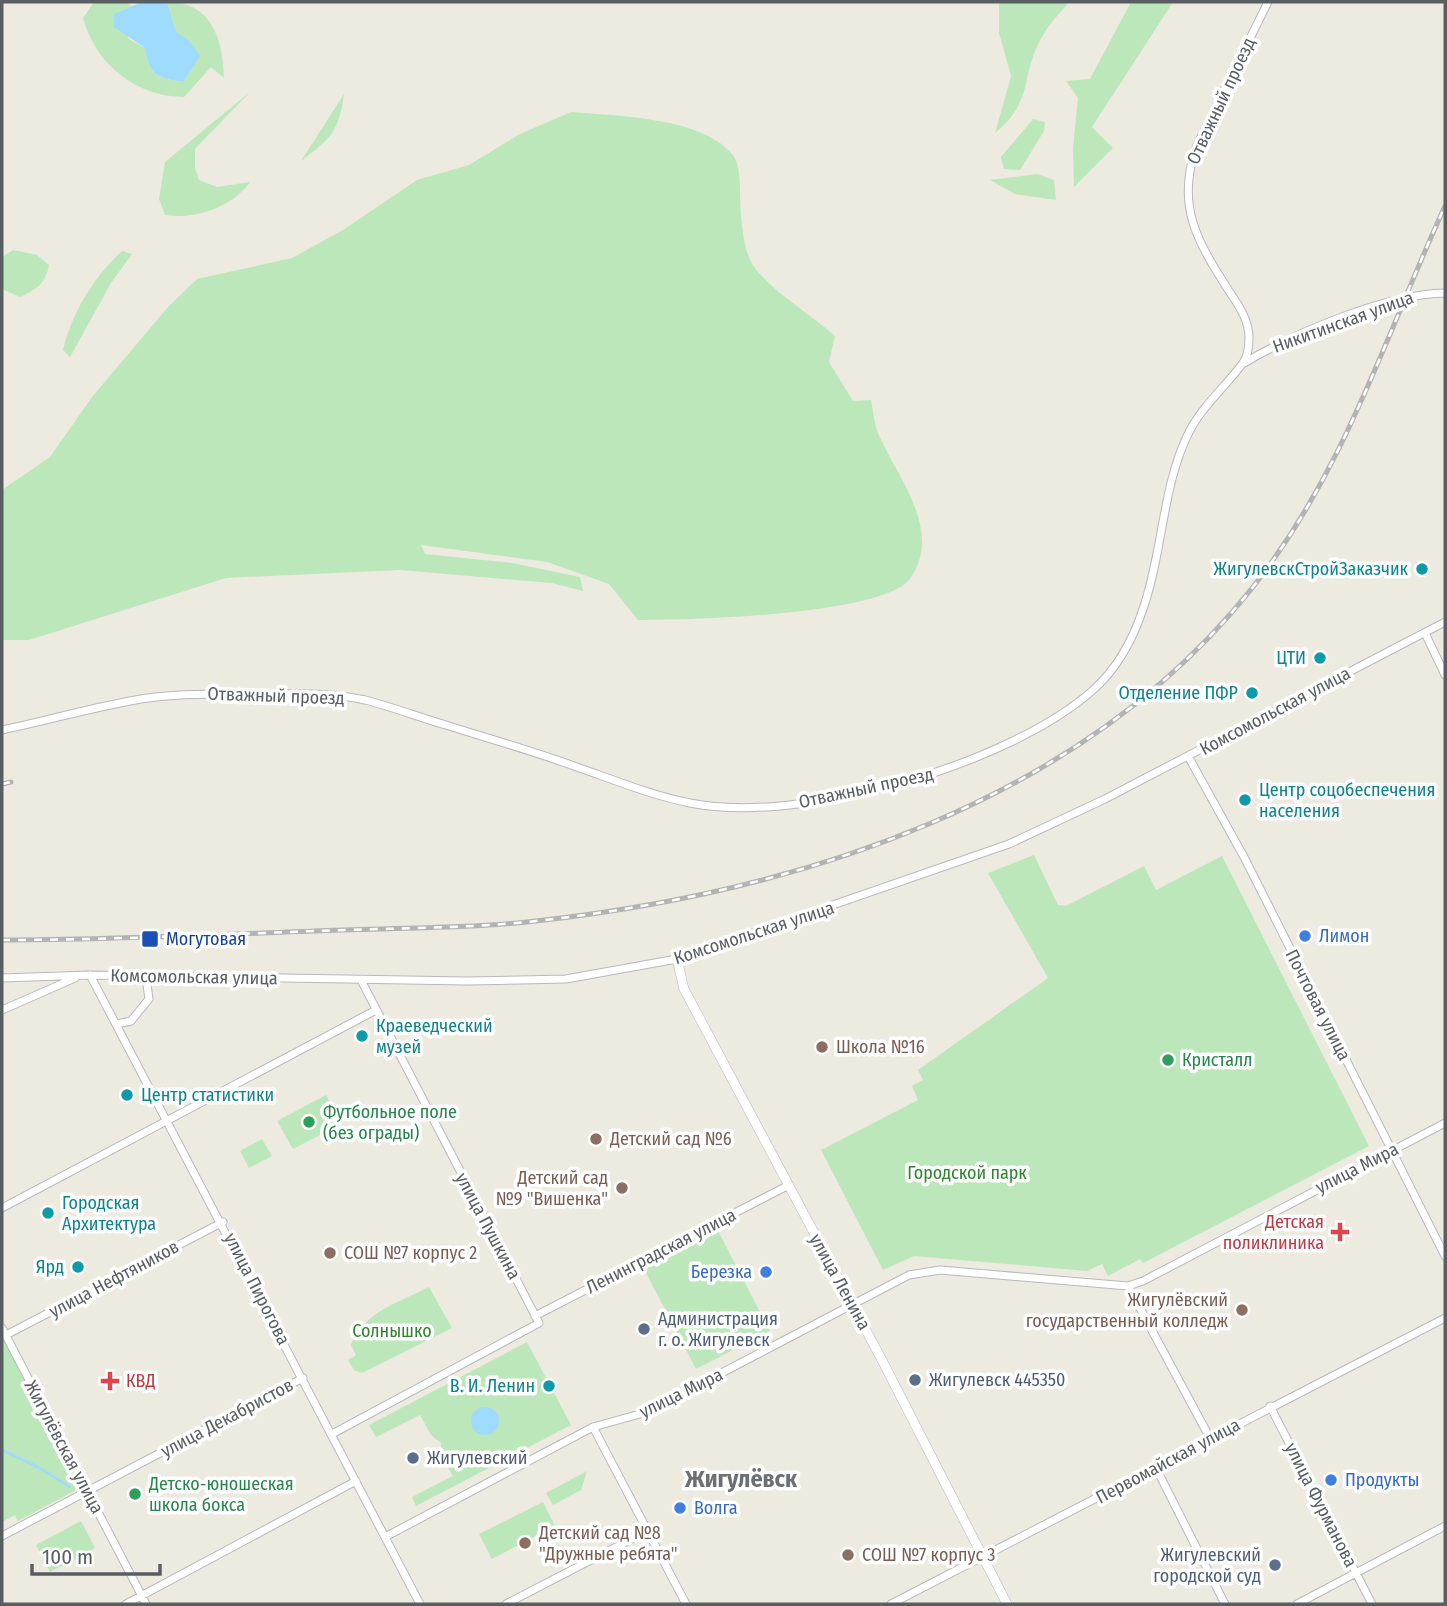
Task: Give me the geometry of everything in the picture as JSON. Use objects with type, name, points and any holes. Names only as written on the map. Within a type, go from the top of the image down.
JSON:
[{"type":"street","name":"Отважный проезд","points":[[2,730],[133,700],[191,694],[312,694],[365,700],[570,764],[653,794],[692,804],[726,808],[779,807],[922,778],[957,766],[1048,720],[1092,691],[1110,673],[1123,654],[1144,608],[1173,481],[1189,433],[1217,390],[1244,363],[1250,344],[1249,326],[1196,233],[1188,208],[1187,187],[1189,166],[1198,145],[1268,2]]},
{"type":"street","name":"Никитинская улица","points":[[1244,363],[1265,351],[1399,298],[1445,293]]},
{"type":"street","name":"Комсомольская улица","points":[[2,978],[140,975],[361,980],[566,979],[677,959],[1009,844],[1188,756],[1445,622]]},
{"type":"street","points":[[1425,633],[1445,675]]},
{"type":"street","name":"Почтовая улица","points":[[1188,756],[1244,857],[1445,1256]]},
{"type":"street","name":"улица Ленина","points":[[677,959],[684,989],[786,1186],[853,1305],[1007,1604]]},
{"type":"street","name":"улица Пирогова","points":[[90,975],[222,1222],[420,1604]]},
{"type":"street","points":[[117,1024],[131,1021],[149,999],[147,985],[140,975]]},
{"type":"street","points":[[2,1010],[81,976]]},
{"type":"street","name":"улица Пушкина","points":[[361,980],[537,1320]]},
{"type":"street","points":[[2,1208],[376,1010]]},
{"type":"street","name":"улица Мира","points":[[385,1537],[593,1427],[647,1412],[920,1271],[940,1270],[1128,1286],[1445,1123]]},
{"type":"street","name":"Ленинградская улица","points":[[332,1434],[786,1186]]},
{"type":"street","name":"улица Нефтяников","points":[[4,1332],[222,1222]]},
{"type":"street","points":[[1128,1286],[1211,1440]]},
{"type":"street","name":"Первомайская улица","points":[[891,1604],[1445,1318]]},
{"type":"street","name":"Жигулёвская улица","points":[[4,1332],[146,1604]]},
{"type":"street","name":"улица Декабристов","points":[[2,1536],[303,1378]]},
{"type":"street","name":"улица Фурманова","points":[[1270,1406],[1372,1604]]},
{"type":"street","points":[[593,1427],[686,1604]]},
{"type":"street","points":[[1156,1468],[1225,1604]]},
{"type":"street","points":[[126,1604],[356,1481]]},
{"type":"street","points":[[1297,1604],[1445,1527]]},
{"type":"street","points":[[506,1604],[647,1531]]},
{"type":"green space","points":[[94,2],[126,2],[134,8],[115,14],[129,39],[145,48],[149,64],[156,74],[182,82],[188,40],[176,33],[167,2],[195,9],[205,16],[218,38],[224,78],[211,67],[184,97],[150,91],[135,84],[120,75],[108,63],[89,35],[83,18]]},
{"type":"green space","points":[[999,2],[1069,2],[1048,28],[1035,50],[1016,110],[995,133],[1011,76],[999,33]]},
{"type":"green space","points":[[1131,2],[1173,2],[1092,127],[1113,148],[1074,187],[1073,148],[1078,98],[1066,81],[1090,79]]},
{"type":"green space","points":[[250,92],[195,149],[195,168],[199,180],[217,187],[250,182],[234,198],[212,210],[188,215],[165,215],[159,199],[165,162]]},
{"type":"green space","points":[[344,94],[332,134],[301,161]]},
{"type":"green space","points":[[571,112],[634,117],[680,126],[701,132],[732,154],[738,166],[742,230],[750,260],[782,295],[835,336],[829,362],[853,401],[871,400],[877,431],[912,500],[921,529],[922,549],[915,571],[906,583],[886,594],[819,609],[737,617],[638,620],[609,584],[547,562],[421,545],[425,554],[512,563],[580,577],[583,591],[552,583],[400,570],[226,578],[29,640],[2,640],[2,490],[50,457],[92,397],[168,307],[197,279],[292,258],[343,230],[417,180],[469,165],[520,134]]},
{"type":"green space","points":[[1033,119],[1045,122],[1044,131],[1020,170],[1004,169],[1001,157]]},
{"type":"green space","points":[[1037,174],[1054,180],[1056,200],[1015,194],[990,180]]},
{"type":"green space","points":[[13,250],[37,255],[49,265],[39,285],[20,297],[2,289],[2,257]]},
{"type":"green space","points":[[122,251],[132,254],[111,283],[70,357],[63,350],[78,309],[102,272]]},
{"type":"green space","name":"Кристалл","points":[[1034,855],[1058,905],[1066,906],[1144,866],[1156,890],[1222,856],[1369,1146],[1143,1263],[1140,1259],[1108,1276],[1102,1264],[1087,1271],[914,1256],[883,1270],[821,1150],[918,1100],[912,1086],[923,1080],[918,1070],[1048,978],[988,873]]},
{"type":"green space","name":"Футбольное поле (без ограды)","points":[[326,1095],[341,1124],[293,1149],[277,1121]]},
{"type":"green space","points":[[262,1139],[272,1156],[249,1168],[240,1151]]},
{"type":"green space","points":[[717,1229],[770,1331],[696,1369],[643,1267]]},
{"type":"green space","name":"Солнышко","points":[[429,1287],[452,1328],[362,1373],[354,1370],[348,1360],[356,1355],[351,1345],[364,1324],[384,1309]]},
{"type":"green space","points":[[2,1337],[78,1482],[78,1489],[18,1521],[15,1515],[2,1522]]},
{"type":"green space","points":[[527,1342],[571,1425],[416,1506],[412,1497],[453,1476],[441,1455],[441,1443],[431,1435],[420,1415],[376,1437],[369,1425]]},
{"type":"green space","points":[[587,1471],[581,1490],[553,1505],[546,1493]]},
{"type":"green space","points":[[543,1502],[555,1526],[492,1559],[479,1534]]},
{"type":"green space","points":[[81,1521],[95,1548],[50,1572],[36,1545]]},
{"type":"water","points":[[142,2],[167,2],[176,32],[188,40],[200,56],[183,82],[156,74],[149,64],[145,48],[114,27],[114,14]]},
{"type":"water","points":[[485,1407],[495,1411],[499,1421],[495,1431],[485,1435],[475,1431],[471,1421],[475,1411]]},
{"type":"waterway","points":[[2,1450],[38,1467],[70,1487]]},
{"type":"railway","points":[[2,940],[481,926],[635,907],[735,887],[834,859],[929,824],[1021,780],[1106,726],[1184,662],[1253,587],[1313,497],[1338,450],[1445,206]]},
{"type":"railway","points":[[2,784],[11,782]]},
{"type":"place","name":"ЖигулевскСтройЗаказчик","points":[[1422,569]]},
{"type":"place","name":"ЦТИ","points":[[1320,658]]},
{"type":"place","name":"Отделение ПФР","points":[[1252,693]]},
{"type":"place","name":"Центр соцобеспечения населения","points":[[1245,800]]},
{"type":"place","name":"Лимон","points":[[1305,936]]},
{"type":"place","name":"Могутовая","points":[[150,939]]},
{"type":"place","name":"Краеведческий музей","points":[[362,1036]]},
{"type":"place","name":"Школа №16","points":[[822,1047]]},
{"type":"place","name":"Кристалл","points":[[1168,1060]]},
{"type":"place","name":"Центр статистики","points":[[127,1095]]},
{"type":"place","name":"Футбольное поле (без ограды)","points":[[309,1122]]},
{"type":"place","name":"Детский сад №6","points":[[596,1139]]},
{"type":"place","name":"Детский сад №9 \"Вишенка\"","points":[[622,1188]]},
{"type":"place","name":"Городская Архитектура","points":[[48,1213]]},
{"type":"place","name":"Детская поликлиника","points":[[1340,1232]]},
{"type":"place","name":"СОШ №7 корпус 2","points":[[330,1253]]},
{"type":"place","name":"Ярд","points":[[78,1267]]},
{"type":"place","name":"Березка","points":[[766,1272]]},
{"type":"place","name":"Жигулёвский государственный колледж","points":[[1242,1310]]},
{"type":"place","name":"Администрация г. о. Жигулевск","points":[[644,1329]]},
{"type":"place","name":"Жигулевск 445350","points":[[915,1380]]},
{"type":"place","name":"КВД","points":[[110,1381]]},
{"type":"place","name":"В. И. Ленин","points":[[549,1386]]},
{"type":"place","name":"Жигулевский","points":[[413,1458]]},
{"type":"place","name":"Продукты","points":[[1331,1480]]},
{"type":"place","name":"Детско-юношеская школа бокса","points":[[135,1494]]},
{"type":"place","name":"Волга","points":[[680,1508]]},
{"type":"place","name":"Детский сад №8 \"Дружные ребята\"","points":[[525,1543]]},
{"type":"place","name":"СОШ №7 корпус 3","points":[[848,1555]]},
{"type":"place","name":"Жигулевский городской суд","points":[[1275,1565]]},
{"type":"district","name":"Жигулёвск","points":[[741,1479]]},
{"type":"park label","name":"Городской парк","points":[[967,1173]]}]
